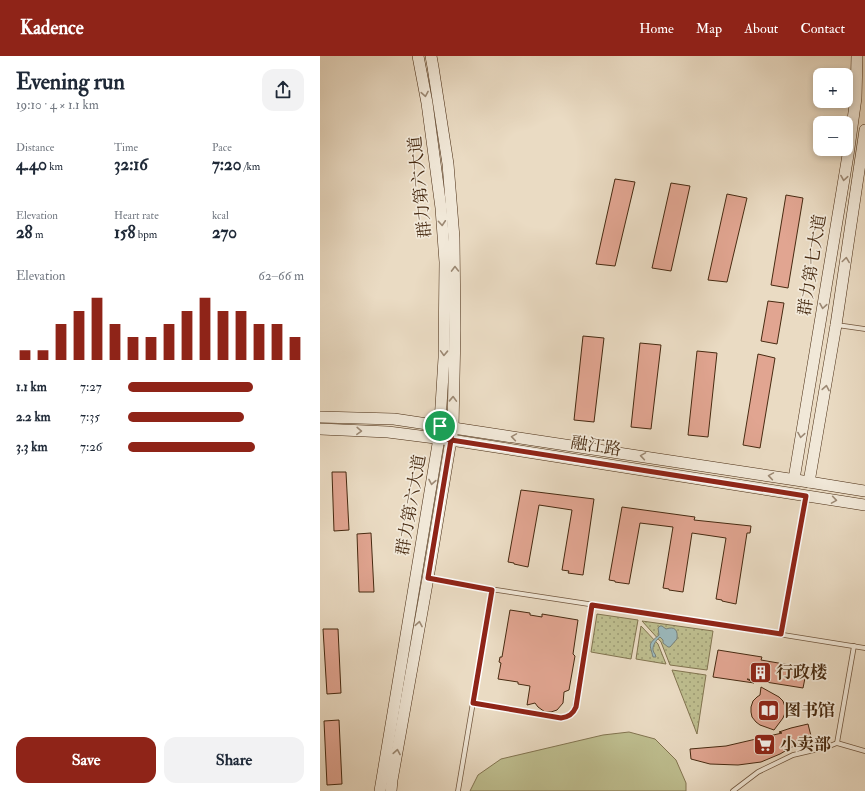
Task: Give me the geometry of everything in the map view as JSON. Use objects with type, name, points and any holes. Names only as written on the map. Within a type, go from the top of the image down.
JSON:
[{"type":"main road","name":"群力第六大道","points":[[391,791],[428,578],[445,439],[440,426],[444,358],[445,262],[438,179],[427,103],[418,56]]},
{"type":"main road","name":"群力第六大道","points":[[380,791],[445,439],[452,428],[455,321],[454,238],[448,164],[431,56]]},
{"type":"main road","name":"群力第七大道","points":[[794,479],[848,155],[856,98],[857,56]]},
{"type":"main road","name":"群力第七大道","points":[[810,482],[836,325],[865,130]]},
{"type":"main road","name":"融江路","points":[[320,417],[394,420],[440,426],[865,491]]},
{"type":"main road","name":"融江路","points":[[320,429],[388,432],[445,439],[865,505]]},
{"type":"lane","points":[[836,325],[865,329]]},
{"type":"lane","points":[[781,634],[806,496]]},
{"type":"lane","points":[[428,578],[492,590],[865,648]]},
{"type":"lane","points":[[458,791],[492,590]]},
{"type":"lane","points":[[473,703],[561,718],[571,715],[576,707],[592,605]]},
{"type":"lane","points":[[837,743],[854,646]]},
{"type":"lane","points":[[733,791],[758,772],[793,755],[828,747],[837,743],[865,751]]},
{"type":"green space","points":[[597,614],[638,620],[631,659],[591,652]]},
{"type":"green space","points":[[642,621],[713,631],[707,670],[670,665],[661,642]]},
{"type":"green space","points":[[641,626],[658,644],[666,664],[636,659]]},
{"type":"green space","points":[[672,670],[706,675],[697,734]]},
{"type":"green space","points":[[629,732],[655,739],[676,760],[686,783],[686,791],[470,791],[478,775],[501,759],[603,735]]},
{"type":"water","points":[[660,626],[666,629],[674,628],[677,633],[677,639],[670,647],[668,647],[663,643],[663,640],[660,637],[654,645],[653,650],[656,657],[653,657],[650,645],[659,635],[658,628]]},
{"type":"building","points":[[615,179],[635,182],[615,266],[596,264]]},
{"type":"building","points":[[671,183],[690,186],[671,271],[652,268]]},
{"type":"building","points":[[727,194],[747,198],[727,282],[708,280]]},
{"type":"building","points":[[786,195],[803,198],[788,288],[771,285]]},
{"type":"building","points":[[768,301],[784,303],[777,344],[761,341]]},
{"type":"building","points":[[583,336],[604,338],[594,422],[574,420]]},
{"type":"building","points":[[640,343],[661,345],[651,429],[631,427]]},
{"type":"building","points":[[697,351],[717,353],[708,437],[688,435]]},
{"type":"building","points":[[758,354],[775,358],[760,448],[743,445]]},
{"type":"building","points":[[332,472],[346,472],[349,530],[334,531]]},
{"type":"building","points":[[521,490],[594,499],[583,575],[568,573],[569,571],[562,570],[572,510],[539,505],[528,567],[508,562]]},
{"type":"building","points":[[622,507],[695,517],[694,520],[751,526],[750,533],[747,533],[736,604],[716,599],[726,538],[692,533],[683,592],[663,588],[673,527],[640,523],[629,584],[609,580]]},
{"type":"building","points":[[371,533],[374,592],[359,592],[357,534]]},
{"type":"building","points":[[510,610],[530,613],[530,615],[542,617],[542,614],[578,620],[573,654],[575,656],[569,690],[564,692],[563,703],[557,710],[545,712],[535,703],[527,705],[530,686],[518,684],[518,682],[498,679],[501,663],[499,662],[500,657],[502,657]]},
{"type":"building","points":[[323,629],[338,629],[341,693],[327,694]]},
{"type":"building","name":"行政楼","points":[[718,650],[762,657],[761,660],[807,668],[803,688],[747,679],[754,683],[713,677]]},
{"type":"building","name":"图书馆","points":[[761,687],[779,697],[783,701],[785,707],[783,718],[774,730],[760,725],[752,717],[751,707],[753,701],[760,695]]},
{"type":"building","points":[[339,720],[342,784],[327,785],[324,721]]},
{"type":"building","name":"小卖部","points":[[808,724],[811,736],[780,754],[761,762],[738,765],[710,764],[691,759],[690,749],[726,746],[782,733],[779,732]]},
{"type":"place","name":"行政楼","points":[[760,672]]},
{"type":"place","name":"图书馆","points":[[768,710]]},
{"type":"place","name":"小卖部","points":[[765,744]]},
{"type":"route","points":[[440,426],[439,438],[451,440],[428,578],[492,590],[473,703],[561,718],[571,715],[576,707],[592,605],[781,634],[806,496],[451,440],[452,428],[440,426]]}]
